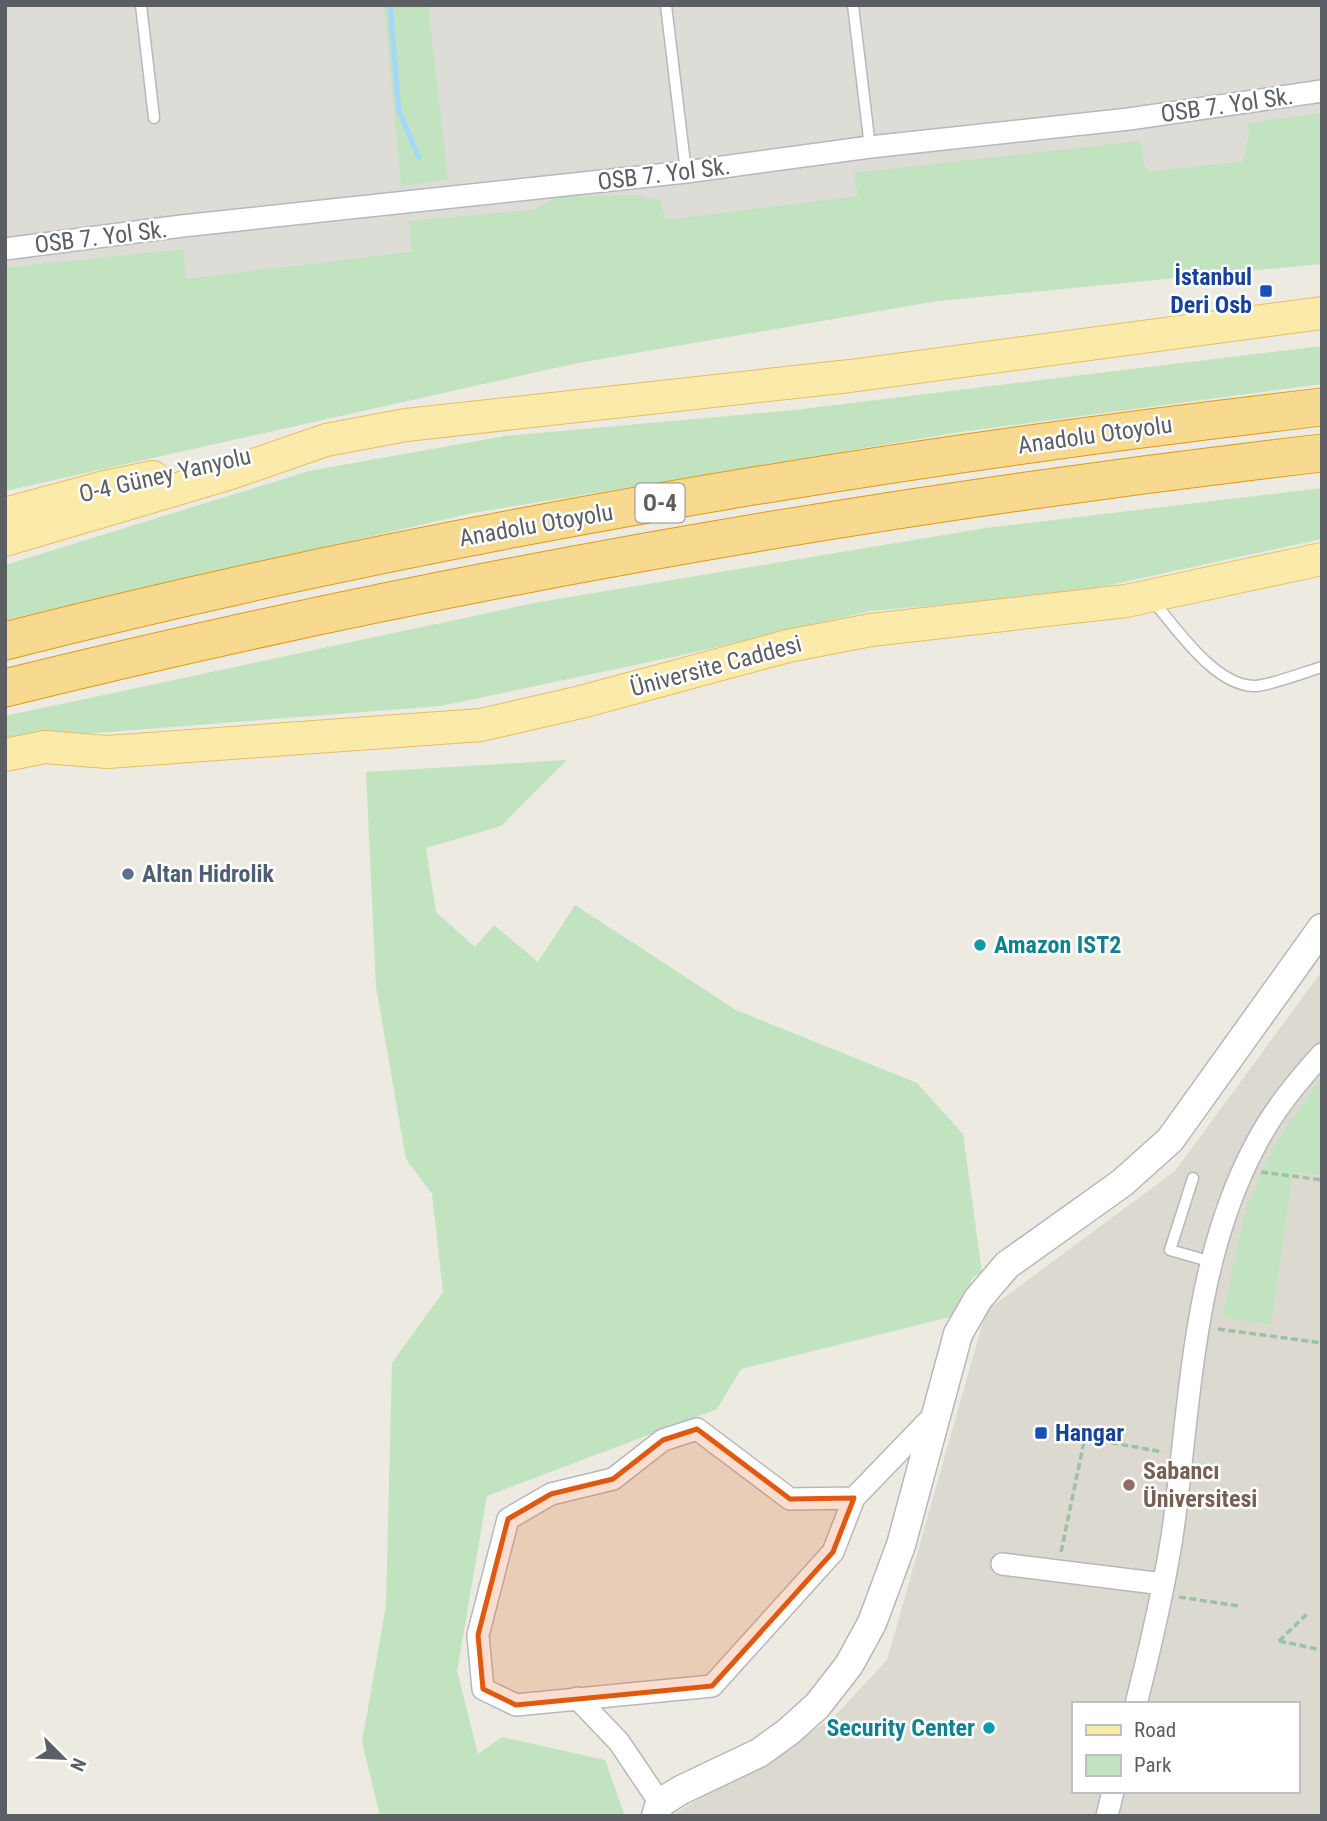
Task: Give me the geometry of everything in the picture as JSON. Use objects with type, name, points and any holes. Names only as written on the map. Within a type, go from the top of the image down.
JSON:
[{"type":"highway","name":"Anadolu Otoyolu","points":[[5,641],[271,577],[716,492],[1084,436],[1322,407]]},
{"type":"highway","name":"Anadolu Otoyolu","points":[[5,688],[304,618],[498,579],[720,539],[1084,483],[1322,453]]},
{"type":"main road","points":[[5,540],[228,474],[326,440],[406,425],[850,376],[1322,313]]},
{"type":"main road","name":"O-4 Güney Yanyolu","points":[[5,514],[105,487],[326,440]]},
{"type":"main road","name":"Üniversite Caddesi","points":[[107,752],[481,725],[580,702],[788,646],[871,630],[1067,609],[1149,596],[1322,559]]},
{"type":"main road","points":[[5,755],[45,747],[107,752]]},
{"type":"main road","points":[[5,778],[107,752]]},
{"type":"street","name":"OSB 7. Yol Sk.","points":[[5,249],[182,226],[685,172],[870,147],[1129,119],[1322,91]]},
{"type":"street","points":[[577,1698],[619,1742],[658,1810],[681,1790],[759,1753],[817,1706],[849,1665],[872,1623],[901,1545],[958,1334],[978,1299],[1007,1265],[1122,1183],[1170,1140],[1322,928]]},
{"type":"street","points":[[1136,1702],[1171,1539],[1198,1326],[1212,1262],[1231,1200],[1256,1144],[1292,1088],[1322,1054]]},
{"type":"street","points":[[854,1498],[790,1499],[697,1429],[663,1440],[613,1479],[551,1494],[508,1519],[478,1635],[483,1689],[516,1705],[712,1686],[833,1552],[854,1498],[936,1412]]},
{"type":"street","points":[[1002,1564],[1162,1589]]},
{"type":"street","points":[[1107,1816],[1113,1793]]},
{"type":"lane","points":[[141,5],[154,118]]},
{"type":"lane","points":[[666,5],[685,172]]},
{"type":"lane","points":[[853,5],[870,147]]},
{"type":"lane","points":[[1149,596],[1199,655],[1228,679],[1255,687],[1322,667]]},
{"type":"lane","points":[[1193,1178],[1170,1250],[1212,1262]]},
{"type":"path","points":[[1245,1169],[1322,1180]]},
{"type":"path","points":[[1198,1326],[1322,1343]]},
{"type":"path","points":[[1058,1571],[1083,1437],[1149,1451]]},
{"type":"path","points":[[1162,1589],[1239,1606]]},
{"type":"path","points":[[1307,1614],[1279,1641],[1322,1650]]},
{"type":"highlighted area","points":[[697,1429],[790,1499],[854,1498],[833,1552],[712,1686],[516,1705],[483,1689],[478,1635],[508,1519],[551,1494],[613,1479],[663,1440]]},
{"type":"shaded area","points":[[5,5],[1322,5],[1322,253],[1257,269],[937,301],[577,363],[5,491]]},
{"type":"shaded area","name":"Sabancı Üniversitesi","points":[[1322,971],[1322,1816],[671,1816],[832,1719],[887,1660],[986,1311],[1175,1171]]},
{"type":"green space","points":[[384,5],[428,5],[448,180],[401,186]]},
{"type":"green space","points":[[1322,113],[1322,264],[937,301],[577,363],[5,491],[5,268],[183,249],[186,279],[411,252],[409,221],[532,210],[557,197],[641,195],[645,199],[659,198],[666,220],[858,196],[854,173],[1141,141],[1145,167],[1150,171],[1243,162],[1249,135],[1248,123]]},
{"type":"green space","points":[[1322,346],[1322,384],[961,432],[473,513],[5,620],[5,565],[309,471],[505,436],[794,410]]},
{"type":"green space","points":[[1322,488],[1322,539],[1073,593],[871,611],[687,654],[441,706],[70,735],[5,750],[5,716],[534,603],[986,528]]},
{"type":"green space","points":[[567,760],[501,826],[426,848],[436,912],[475,947],[494,925],[538,962],[575,905],[736,1010],[917,1083],[963,1134],[982,1273],[973,1277],[958,1315],[741,1369],[717,1409],[487,1496],[457,1671],[478,1754],[502,1737],[605,1760],[625,1816],[380,1816],[362,1742],[386,1605],[392,1363],[443,1292],[432,1194],[406,1159],[376,987],[366,772]]},
{"type":"green space","points":[[1322,1077],[1322,1175],[1293,1172],[1271,1325],[1222,1317],[1246,1208],[1277,1141]]},
{"type":"waterway","points":[[390,5],[399,111],[419,158]]},
{"type":"place","name":"İstanbul Deri Osb","points":[[1266,291]]},
{"type":"place","name":"Altan Hidrolik","points":[[128,874]]},
{"type":"place","name":"Amazon IST2","points":[[980,945]]},
{"type":"place","name":"Hangar","points":[[1041,1433]]},
{"type":"place","name":"Sabancı Üniversitesi","points":[[1129,1485]]},
{"type":"place","name":"Security Center","points":[[989,1728]]}]
